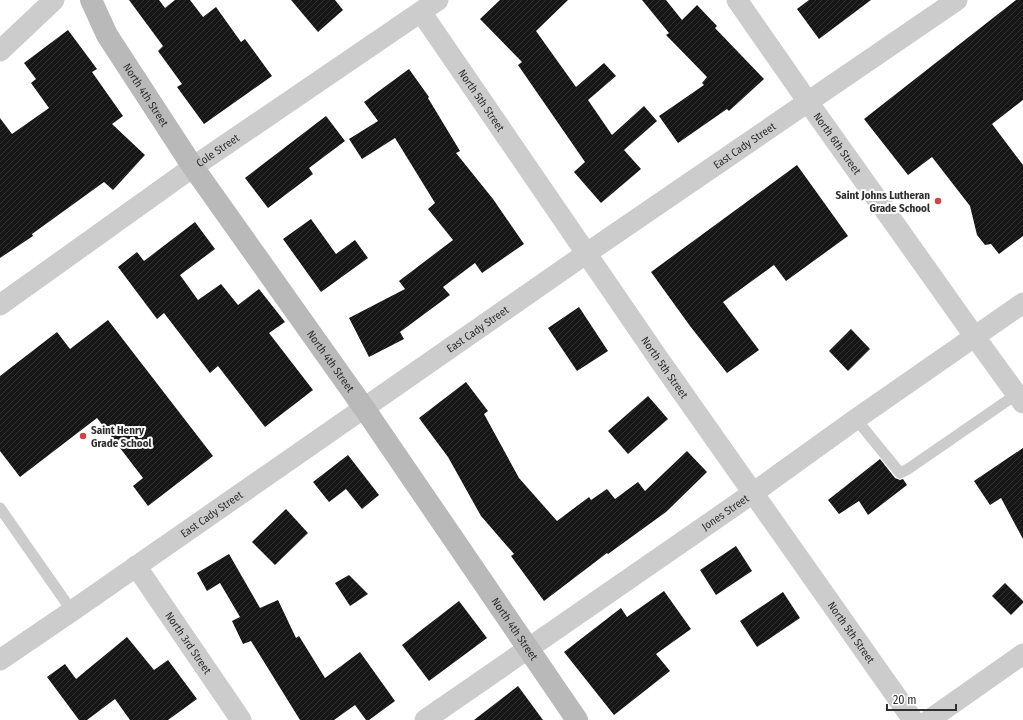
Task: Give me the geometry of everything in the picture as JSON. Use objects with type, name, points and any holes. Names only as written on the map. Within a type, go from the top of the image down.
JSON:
[{"type":"street","points":[[0,51],[54,0]]},
{"type":"street","name":"North 4th Street","points":[[91,0],[108,35],[193,166],[364,408],[577,720]]},
{"type":"street","name":"Cole Street","points":[[0,305],[193,166],[438,0]]},
{"type":"street","name":"North 6th Street","points":[[737,0],[975,337],[1020,398]]},
{"type":"street","name":"East Cady Street","points":[[0,660],[587,253],[957,0]]},
{"type":"street","name":"North 5th Street","points":[[421,12],[658,358],[913,720]]},
{"type":"street","name":"Jones Street","points":[[425,720],[753,493],[856,419],[1023,303]]},
{"type":"street","name":"North 3rd Street","points":[[136,566],[241,720]]},
{"type":"street","points":[[929,720],[1023,654]]},
{"type":"lane","points":[[856,419],[900,473],[908,470],[1020,398]]},
{"type":"lane","points":[[0,508],[72,611]]},
{"type":"building","points":[[129,0],[159,0],[165,8],[175,0],[190,0],[203,17],[216,7],[241,42],[245,39],[272,76],[204,124],[177,87],[182,84],[158,51],[163,46]]},
{"type":"building","points":[[291,0],[335,0],[343,10],[318,32]]},
{"type":"building","points":[[500,0],[568,0],[536,31],[576,87],[604,63],[616,76],[588,100],[612,135],[644,106],[657,121],[624,150],[641,169],[601,203],[574,172],[585,162],[518,65],[522,62],[480,19]]},
{"type":"building","points":[[642,0],[666,0],[682,20],[697,5],[717,26],[715,28],[764,79],[729,111],[727,109],[678,143],[659,116],[704,85],[702,83],[707,77],[666,35],[669,33]]},
{"type":"building","points":[[809,0],[871,0],[819,39],[797,9]]},
{"type":"building","points":[[1016,0],[1023,0],[1023,100],[992,124],[1023,165],[1023,236],[999,254],[991,244],[985,245],[977,235],[970,206],[932,157],[908,175],[864,119]]},
{"type":"building","points":[[68,30],[97,69],[92,72],[123,116],[112,124],[145,155],[113,190],[104,182],[32,234],[33,236],[0,258],[0,118],[12,134],[49,108],[31,83],[36,79],[24,63]]},
{"type":"building","points":[[409,69],[429,97],[428,98],[460,151],[456,153],[493,199],[524,244],[482,273],[475,263],[443,287],[450,295],[400,332],[404,339],[369,357],[349,318],[405,289],[399,281],[453,240],[428,209],[435,203],[395,138],[362,159],[349,139],[378,121],[364,102]]},
{"type":"building","points":[[326,116],[345,141],[309,168],[313,174],[268,208],[245,178]]},
{"type":"building","points":[[797,165],[848,236],[786,281],[774,265],[723,302],[759,350],[727,373],[690,326],[651,272]]},
{"type":"building","points":[[311,219],[336,254],[355,240],[368,258],[321,292],[283,239]]},
{"type":"building","points":[[195,222],[215,249],[180,275],[198,300],[221,284],[238,305],[259,289],[285,322],[269,333],[313,390],[265,427],[218,366],[210,373],[164,313],[157,319],[118,267],[137,252],[144,261]]},
{"type":"building","points":[[579,307],[608,351],[577,371],[548,328]]},
{"type":"building","points":[[108,320],[213,456],[148,506],[133,486],[143,478],[97,418],[20,477],[0,451],[0,376],[57,332],[70,349]]},
{"type":"building","points":[[851,329],[870,349],[848,371],[829,351]]},
{"type":"building","points":[[466,382],[488,411],[484,414],[519,478],[557,521],[589,497],[591,500],[607,489],[615,499],[638,482],[645,491],[687,451],[707,472],[666,512],[608,554],[607,553],[544,601],[511,556],[514,554],[481,516],[448,457],[419,418]]},
{"type":"building","points":[[648,396],[668,419],[628,454],[608,431]]},
{"type":"building","points":[[1023,448],[1023,539],[1001,498],[990,505],[974,481]]},
{"type":"building","points":[[348,455],[379,495],[362,509],[346,489],[329,502],[313,482]]},
{"type":"building","points":[[880,459],[895,478],[900,480],[903,479],[907,485],[868,515],[859,501],[839,514],[828,500]]},
{"type":"building","points":[[286,509],[308,533],[275,565],[252,542]]},
{"type":"building","points":[[736,546],[752,571],[716,595],[700,570]]},
{"type":"building","points":[[229,554],[260,608],[278,600],[296,638],[299,636],[325,678],[360,652],[395,701],[369,720],[366,720],[355,705],[334,720],[300,720],[251,641],[243,644],[232,621],[240,617],[220,583],[207,591],[197,573]]},
{"type":"building","points":[[349,575],[368,594],[350,606],[335,583]]},
{"type":"building","points":[[1005,583],[1023,601],[1023,603],[1011,615],[992,596]]},
{"type":"building","points":[[664,591],[691,629],[656,654],[670,671],[614,715],[564,652],[621,608],[627,617]]},
{"type":"building","points":[[783,592],[800,618],[757,647],[740,621]]},
{"type":"building","points":[[459,601],[487,638],[429,681],[402,645]]},
{"type":"building","points":[[127,637],[154,670],[168,660],[197,699],[168,720],[130,720],[115,699],[87,720],[79,720],[47,677],[65,664],[76,679]]},
{"type":"building","points":[[518,686],[543,720],[474,720]]},
{"type":"place","name":"Saint Johns Lutheran Grade School","points":[[938,201]]},
{"type":"place","name":"Saint Henry Grade School","points":[[83,436]]}]
